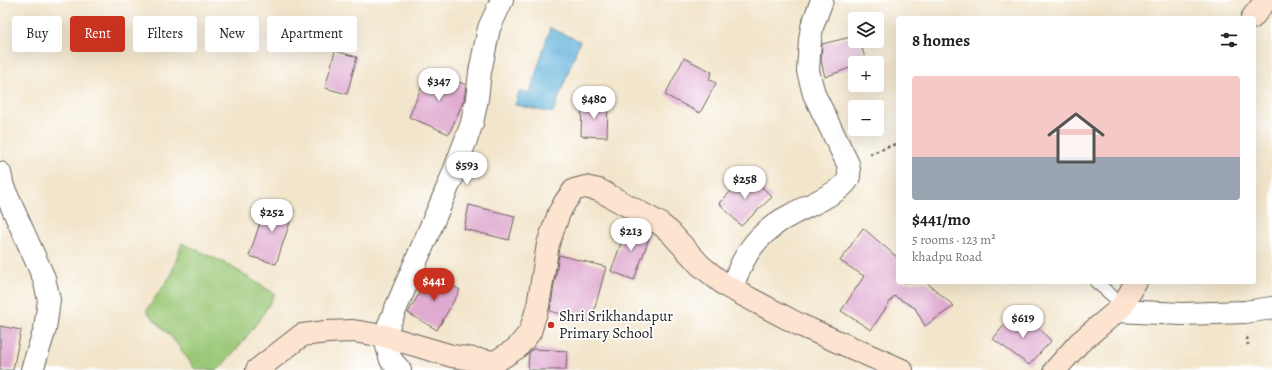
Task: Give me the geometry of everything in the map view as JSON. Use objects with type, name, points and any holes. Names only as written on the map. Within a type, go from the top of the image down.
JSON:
[{"type":"street","points":[[400,370],[391,360],[384,336],[468,137],[477,100],[480,72],[489,28],[502,0]]},
{"type":"street","points":[[732,289],[737,272],[748,251],[770,228],[788,216],[824,199],[844,185],[849,176],[848,164],[814,94],[808,72],[812,27],[822,0]]},
{"type":"street","points":[[1254,16],[1266,0]]},
{"type":"street","points":[[0,173],[3,187],[44,278],[49,300],[46,329],[32,370]]},
{"type":"street","points":[[257,370],[302,335],[353,331],[384,336],[452,356],[495,362],[517,348],[530,332],[538,306],[548,244],[559,213],[574,190],[585,187],[600,190],[659,224],[670,232],[700,266],[732,289],[800,325],[902,370]]},
{"type":"street","points":[[1055,370],[1079,343],[1120,308],[1135,284]]},
{"type":"street","points":[[1120,308],[1182,314],[1245,312],[1272,308]]},
{"type":"lane","points":[[1098,284],[1120,308]]},
{"type":"path","points":[[848,164],[896,144]]},
{"type":"green space","points":[[182,243],[227,264],[275,294],[249,334],[218,370],[196,370],[173,339],[146,311],[171,275]]},
{"type":"water","points":[[550,28],[580,41],[553,113],[515,105],[519,92],[530,92]]},
{"type":"building","points":[[848,38],[848,48],[862,48],[864,56],[848,56],[848,69],[825,77],[821,61],[822,44]]},
{"type":"building","points":[[335,52],[357,57],[347,94],[325,88]]},
{"type":"building","points":[[684,58],[712,72],[709,79],[716,83],[700,113],[665,95]]},
{"type":"building","points":[[429,69],[466,85],[464,100],[449,134],[409,117]]},
{"type":"building","points":[[582,102],[608,103],[607,137],[581,136]]},
{"type":"building","points":[[746,177],[756,181],[772,197],[741,226],[719,203]]},
{"type":"building","points":[[267,202],[294,210],[276,264],[249,256]]},
{"type":"building","points":[[469,205],[515,216],[509,240],[464,229]]},
{"type":"building","points":[[629,222],[651,233],[634,280],[611,271]]},
{"type":"building","points":[[863,228],[896,256],[896,284],[928,284],[954,306],[925,326],[915,308],[894,296],[871,330],[841,311],[864,276],[840,261]]},
{"type":"building","points":[[559,255],[606,267],[591,322],[550,311]]},
{"type":"building","points":[[431,273],[460,290],[437,330],[408,313]]},
{"type":"building","points":[[1026,314],[1051,341],[1029,365],[993,339],[1009,319],[1017,325]]},
{"type":"building","points":[[0,326],[21,330],[13,370],[0,370]]},
{"type":"building","points":[[533,349],[567,351],[566,370],[528,370],[529,353]]},
{"type":"place","name":"Shri Srikhandapur Primary School","points":[[551,325]]}]
